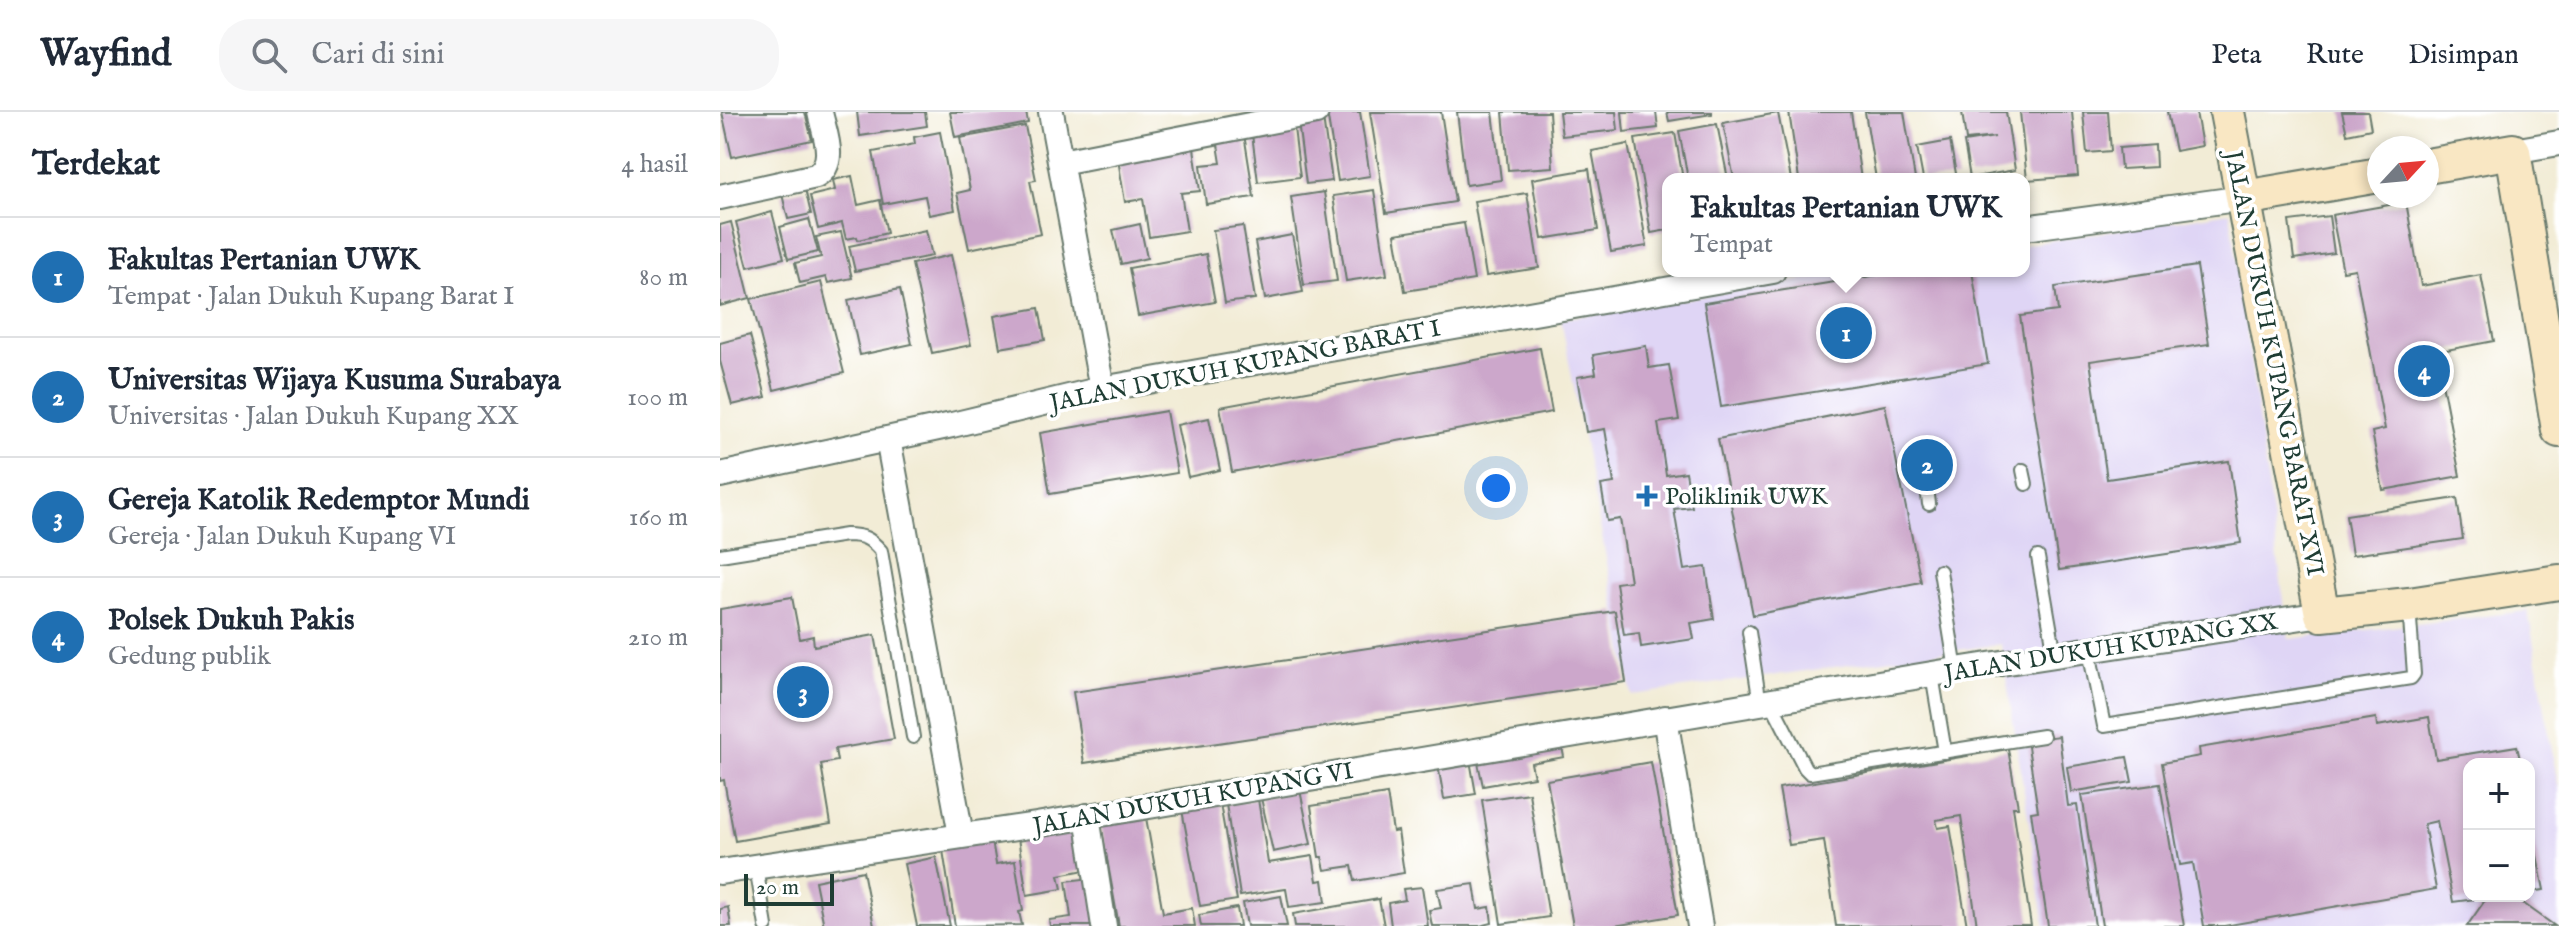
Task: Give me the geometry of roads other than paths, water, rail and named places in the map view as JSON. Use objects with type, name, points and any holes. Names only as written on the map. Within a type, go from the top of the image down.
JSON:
[{"type":"street","points":[[720,197],[816,176],[827,165],[829,155],[820,112]]},
{"type":"street","points":[[1051,112],[1102,389]]},
{"type":"street","points":[[1061,162],[1270,116],[1316,112]]},
{"type":"street","name":"JALAN DUKUH KUPANG BARAT XVI","points":[[2227,112],[2322,614]]},
{"type":"street","points":[[2439,164],[2559,143]]},
{"type":"street","points":[[2513,151],[2559,430]]},
{"type":"street","points":[[2030,227],[2244,198],[2367,177]]},
{"type":"street","name":"JALAN DUKUH KUPANG BARAT I","points":[[720,475],[1102,389],[1739,277]]},
{"type":"street","points":[[888,439],[961,835]]},
{"type":"street","name":"JALAN DUKUH KUPANG XX","points":[[1665,718],[2322,614],[2409,605],[2559,582]]},
{"type":"street","points":[[1665,718],[1700,926]]},
{"type":"street","name":"JALAN DUKUH KUPANG VI","points":[[720,872],[1087,816],[1665,718]]},
{"type":"street","points":[[1087,816],[1104,926]]},
{"type":"lane","points":[[2023,470],[2026,484]]},
{"type":"lane","points":[[1926,478],[1929,504]]},
{"type":"lane","points":[[720,555],[846,535],[871,539],[881,551],[913,737]]},
{"type":"lane","points":[[2038,557],[2055,655]]},
{"type":"lane","points":[[1940,571],[1945,752]]},
{"type":"lane","points":[[2089,651],[2104,726],[2411,678],[2414,674],[2409,605]]},
{"type":"lane","points":[[1749,632],[1765,703],[1810,773],[2043,736]]},
{"type":"lane","points":[[756,867],[766,926]]},
{"type":"place","name":"Fakultas Pertanian UWK","points":[[1846,333]]},
{"type":"place","name":"Polsek Dukuh Pakis","points":[[2424,371]]},
{"type":"place","name":"Universitas Wijaya Kusuma Surabaya","points":[[1927,465]]},
{"type":"place","name":"Poliklinik UWK","points":[[1647,496]]},
{"type":"place","name":"Gereja Katolik Redemptor Mundi","points":[[803,692]]}]
